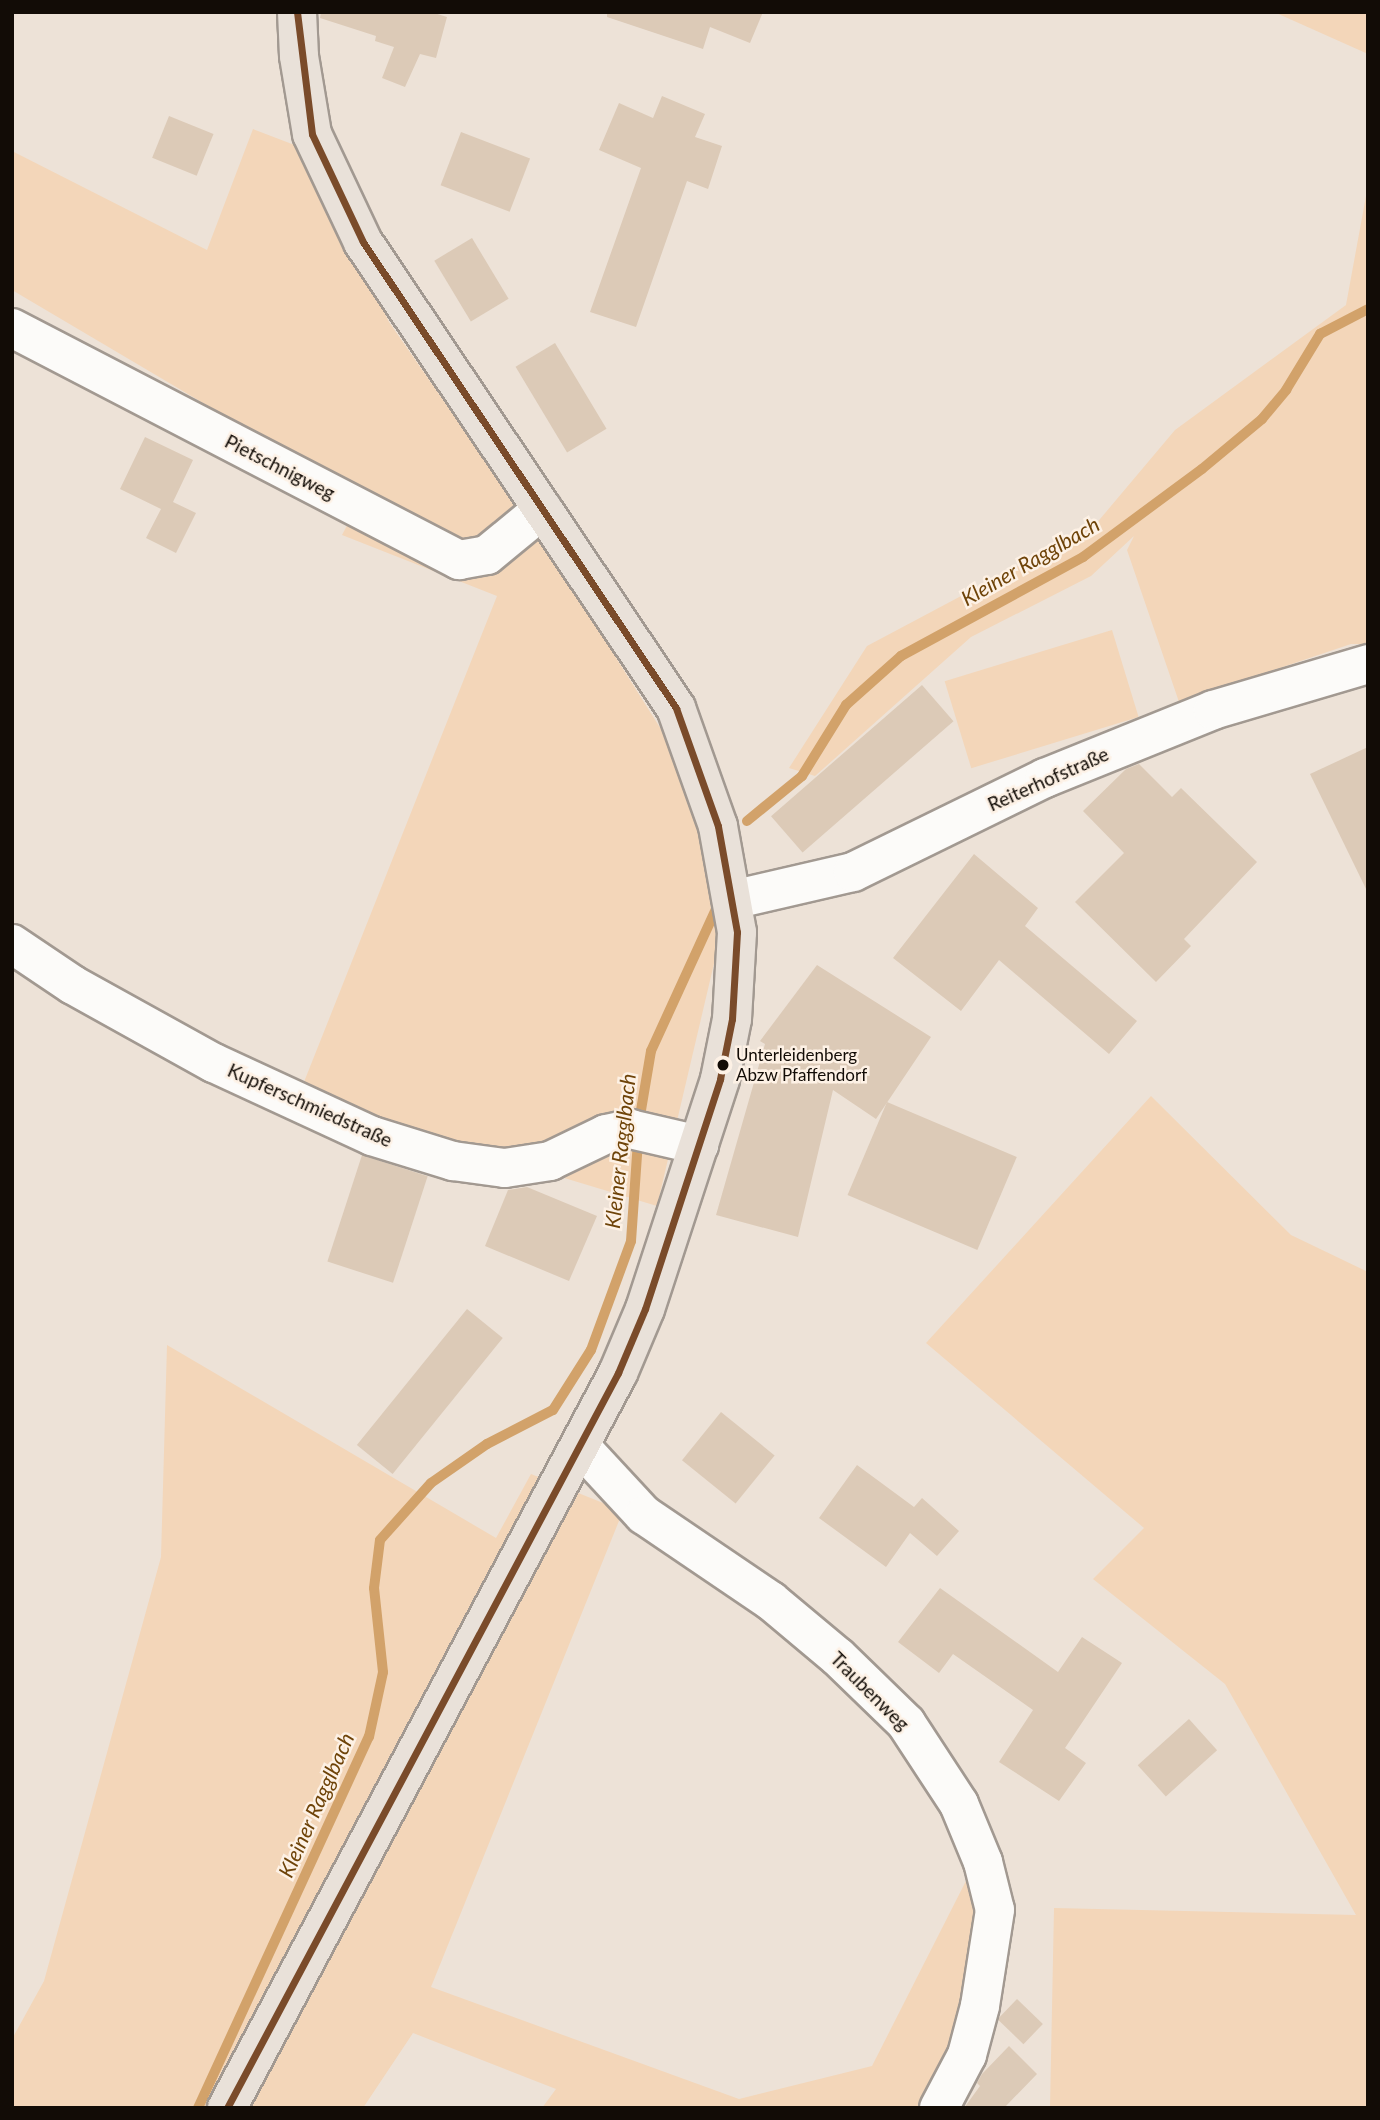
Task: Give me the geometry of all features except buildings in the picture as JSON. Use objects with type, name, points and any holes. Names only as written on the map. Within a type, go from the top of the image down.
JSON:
[{"type":"main road","points":[[227,2108],[435,1711],[580,1446],[646,1309],[720,1079],[732,1020],[737,932],[719,826],[676,708],[363,242],[312,134],[299,56],[297,12]]},
{"type":"street","name":"Pietschnigweg","points":[[12,328],[459,560],[487,555],[543,509]]},
{"type":"street","name":"Reiterhofstraße","points":[[733,901],[853,872],[1045,778],[1213,710],[1368,664]]},
{"type":"street","name":"Kupferschmiedstraße","points":[[12,944],[73,985],[214,1063],[372,1136],[453,1161],[505,1168],[550,1160],[606,1134],[642,1130],[699,1145]]},
{"type":"street","name":"Traubenweg","points":[[580,1446],[644,1515],[771,1601],[838,1657],[906,1723],[960,1804],[983,1862],[995,1910],[980,2006],[967,2055],[939,2108]]},
{"type":"shaded area","points":[[1274,12],[1368,12],[1368,54]]},
{"type":"shaded area","points":[[253,129],[305,149],[389,322],[560,569],[664,734],[710,852],[720,938],[657,1206],[349,1113],[302,1087],[497,596],[342,535],[362,497],[12,290],[12,151],[207,250]]},
{"type":"shaded area","points":[[1368,185],[1368,644],[1351,644],[1179,702],[1127,550],[1134,536],[1091,576],[971,637],[815,776],[789,768],[867,646],[1095,525],[1175,430],[1346,305]]},
{"type":"shaded area","points":[[1112,630],[1139,717],[971,768],[945,681]]},
{"type":"shaded area","points":[[1151,1096],[1291,1235],[1368,1272],[1368,2108],[1050,2108],[1054,1908],[1356,1915],[1225,1684],[1093,1579],[1144,1528],[926,1343]]},
{"type":"shaded area","points":[[167,1345],[496,1538],[531,1474],[623,1511],[431,1987],[739,2099],[872,2066],[970,1873],[978,1928],[977,1984],[935,2108],[542,2108],[556,2089],[413,2033],[363,2108],[12,2108],[12,2039],[44,1981],[161,1557]]},
{"type":"waterway","name":"Kleiner Ragglbach","points":[[747,821],[802,776],[846,705],[901,656],[1083,557],[1202,469],[1262,419],[1286,390],[1320,334],[1368,309]]},
{"type":"waterway","name":"Kleiner Ragglbach","points":[[639,1122],[651,1051],[717,907]]},
{"type":"waterway","name":"Kleiner Ragglbach","points":[[198,2108],[369,1737],[383,1672],[374,1588],[380,1540],[431,1483],[487,1444],[553,1410],[591,1350],[631,1241],[638,1140]]},
{"type":"transit line","points":[[227,2108],[618,1373],[645,1309],[720,1079],[732,1019],[737,932],[718,826],[676,708],[363,242],[312,134],[297,12]]},
{"type":"place","name":"Unterleidenberg Abzw Pfaffendorf","points":[[723,1065]]}]
